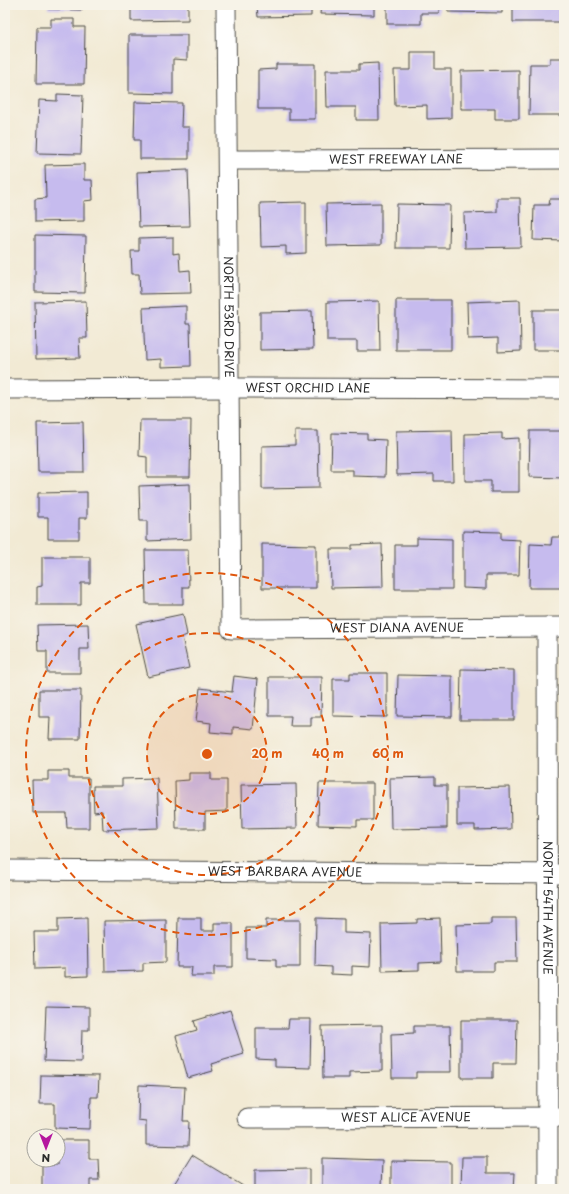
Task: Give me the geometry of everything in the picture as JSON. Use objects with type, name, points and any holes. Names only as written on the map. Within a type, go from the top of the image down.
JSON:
[{"type":"street","name":"NORTH 53RD DRIVE","points":[[226,5],[231,629]]},
{"type":"street","name":"WEST FREEWAY LANE","points":[[228,160],[564,159]]},
{"type":"street","name":"WEST ORCHID LANE","points":[[5,389],[564,388]]},
{"type":"street","name":"WEST DIANA AVENUE","points":[[231,629],[555,627]]},
{"type":"street","name":"NORTH 54TH AVENUE","points":[[548,1189],[556,1117],[555,627]]},
{"type":"street","name":"WEST BARBARA AVENUE","points":[[5,870],[556,874]]},
{"type":"street","name":"WEST ALICE AVENUE","points":[[248,1118],[556,1117]]},
{"type":"building","points":[[48,5],[82,5],[82,10],[48,9]]},
{"type":"building","points":[[131,5],[188,5],[188,20],[131,21]]},
{"type":"building","points":[[257,5],[311,5],[311,16],[258,17]]},
{"type":"building","points":[[321,5],[374,5],[374,15],[320,14]]},
{"type":"building","points":[[387,5],[439,5],[439,13],[421,13],[421,24],[387,24]]},
{"type":"building","points":[[448,5],[502,5],[502,13],[448,12]]},
{"type":"building","points":[[513,5],[564,5],[564,22],[513,22]]},
{"type":"building","points":[[51,19],[74,19],[74,27],[85,27],[84,84],[36,84],[37,27],[51,27]]},
{"type":"building","points":[[129,35],[187,35],[187,60],[173,59],[173,94],[129,93]]},
{"type":"building","points":[[411,52],[435,52],[435,69],[451,69],[451,118],[427,119],[427,105],[395,106],[394,70],[411,70]]},
{"type":"building","points":[[550,58],[564,58],[564,115],[529,115],[530,64],[550,64]]},
{"type":"building","points":[[378,63],[379,120],[356,120],[356,107],[327,107],[326,70],[359,70],[359,64]]},
{"type":"building","points":[[276,64],[315,64],[315,119],[289,119],[289,109],[258,109],[258,70],[276,69]]},
{"type":"building","points":[[519,70],[519,119],[495,119],[495,109],[461,109],[461,71]]},
{"type":"building","points":[[57,94],[83,95],[81,154],[37,153],[39,100],[57,101]]},
{"type":"building","points":[[135,102],[182,103],[181,127],[189,127],[189,159],[140,159],[140,140],[134,140]]},
{"type":"building","points":[[84,164],[84,180],[92,180],[93,200],[84,201],[84,221],[35,222],[35,199],[46,198],[45,165]]},
{"type":"building","points":[[188,170],[190,226],[139,227],[137,172]]},
{"type":"building","points":[[497,198],[520,198],[521,247],[465,248],[464,213],[497,212]]},
{"type":"building","points":[[550,199],[564,199],[564,241],[533,240],[534,205],[549,205]]},
{"type":"building","points":[[306,202],[306,253],[286,254],[286,246],[261,247],[260,203]]},
{"type":"building","points":[[381,203],[381,245],[327,246],[326,204]]},
{"type":"building","points":[[397,204],[450,205],[449,248],[396,248]]},
{"type":"building","points":[[35,235],[86,236],[85,293],[35,292]]},
{"type":"building","points":[[173,237],[173,254],[179,253],[180,271],[190,270],[191,293],[140,294],[139,274],[132,274],[131,251],[139,251],[139,238]]},
{"type":"building","points":[[396,300],[451,300],[451,350],[396,350]]},
{"type":"building","points":[[520,300],[521,351],[498,352],[498,338],[468,339],[467,302]]},
{"type":"building","points":[[86,301],[87,338],[79,338],[80,358],[36,359],[35,302]]},
{"type":"building","points":[[379,301],[380,351],[357,351],[357,341],[327,341],[327,302]]},
{"type":"building","points":[[186,306],[186,324],[190,324],[191,366],[161,367],[161,359],[145,360],[143,308]]},
{"type":"building","points":[[533,310],[564,310],[564,350],[533,350]]},
{"type":"building","points":[[312,311],[313,349],[260,350],[260,312]]},
{"type":"building","points":[[140,420],[191,420],[190,477],[147,477],[147,457],[139,456]]},
{"type":"building","points":[[83,422],[84,472],[38,472],[37,423]]},
{"type":"building","points":[[452,430],[453,481],[434,481],[434,474],[397,475],[396,431]]},
{"type":"building","points":[[295,431],[318,431],[319,488],[262,489],[262,446],[295,445]]},
{"type":"building","points":[[530,431],[564,431],[564,478],[529,477]]},
{"type":"building","points":[[332,433],[367,434],[367,439],[386,440],[385,477],[353,476],[353,470],[331,470]]},
{"type":"building","points":[[502,433],[502,439],[519,438],[519,492],[491,492],[491,481],[465,481],[465,434]]},
{"type":"building","points":[[190,484],[191,539],[147,541],[147,521],[140,521],[139,486]]},
{"type":"building","points":[[87,492],[87,518],[79,518],[79,539],[48,539],[48,517],[38,517],[38,493]]},
{"type":"building","points":[[463,531],[501,532],[501,539],[520,540],[519,575],[486,575],[486,589],[463,588]]},
{"type":"building","points":[[552,537],[564,537],[564,588],[529,588],[530,544],[551,545]]},
{"type":"building","points":[[417,538],[452,539],[452,589],[395,589],[395,545],[417,545]]},
{"type":"building","points":[[262,544],[316,545],[316,588],[262,588]]},
{"type":"building","points":[[382,544],[383,587],[331,588],[330,549],[352,549],[352,545]]},
{"type":"building","points":[[145,550],[188,550],[189,587],[183,587],[183,604],[146,604]]},
{"type":"building","points":[[42,557],[90,557],[90,583],[81,583],[81,605],[37,605],[37,587],[42,586]]},
{"type":"building","points":[[183,614],[187,635],[182,637],[189,668],[148,677],[136,624]]},
{"type":"building","points":[[88,624],[89,649],[80,649],[80,673],[47,673],[47,651],[38,651],[37,625]]},
{"type":"building","points":[[461,669],[514,670],[514,720],[460,720]]},
{"type":"building","points":[[350,673],[387,673],[387,717],[333,716],[333,679],[350,679]]},
{"type":"building","points":[[398,675],[452,676],[452,717],[397,716]]},
{"type":"building","points":[[234,676],[258,679],[253,729],[233,727],[233,734],[210,732],[211,723],[196,721],[200,688],[232,692]]},
{"type":"building","points":[[269,677],[322,677],[321,717],[311,717],[311,726],[290,726],[291,716],[269,716]]},
{"type":"building","points":[[39,690],[81,690],[80,739],[49,739],[50,717],[39,717]]},
{"type":"building","points":[[48,771],[69,771],[69,778],[89,778],[89,828],[67,828],[66,813],[33,813],[32,780],[48,780]]},
{"type":"building","points":[[189,773],[211,773],[211,780],[227,780],[227,811],[205,812],[205,829],[176,829],[175,781],[189,780]]},
{"type":"building","points":[[435,777],[435,785],[447,785],[447,828],[391,829],[390,778]]},
{"type":"building","points":[[157,778],[159,828],[103,830],[102,811],[94,812],[93,786],[122,786],[122,779]]},
{"type":"building","points":[[319,783],[373,783],[373,820],[357,820],[357,826],[318,825]]},
{"type":"building","points":[[296,784],[297,828],[242,829],[241,785]]},
{"type":"building","points":[[510,787],[511,829],[475,830],[475,825],[457,825],[457,788]]},
{"type":"building","points":[[87,918],[88,976],[65,977],[65,968],[35,969],[34,932],[58,932],[58,919]]},
{"type":"building","points":[[178,918],[201,918],[201,931],[214,931],[214,923],[233,923],[233,967],[214,967],[214,976],[191,976],[192,967],[177,967]]},
{"type":"building","points":[[316,918],[344,919],[344,933],[371,934],[370,967],[352,966],[352,975],[331,974],[331,967],[315,966]]},
{"type":"building","points":[[440,918],[441,962],[419,963],[419,970],[382,971],[381,924],[417,923],[417,919]]},
{"type":"building","points":[[491,918],[516,918],[517,962],[494,962],[494,971],[457,971],[456,925],[491,924]]},
{"type":"building","points":[[166,920],[166,962],[143,963],[143,971],[105,972],[104,921]]},
{"type":"building","points":[[266,920],[300,920],[300,967],[276,967],[276,959],[246,958],[246,928],[266,928]]},
{"type":"building","points":[[46,1006],[89,1007],[89,1030],[82,1030],[81,1062],[44,1061]]},
{"type":"building","points":[[230,1010],[244,1054],[211,1064],[213,1071],[188,1078],[176,1036],[197,1030],[194,1021]]},
{"type":"building","points":[[289,1019],[311,1019],[310,1068],[275,1067],[275,1060],[256,1059],[256,1028],[288,1028]]},
{"type":"building","points":[[461,1020],[517,1020],[516,1063],[493,1063],[493,1078],[461,1078]]},
{"type":"building","points":[[382,1025],[382,1071],[349,1072],[349,1078],[323,1078],[322,1026]]},
{"type":"building","points":[[414,1026],[450,1026],[451,1072],[416,1072],[416,1078],[392,1078],[391,1034],[414,1033]]},
{"type":"building","points":[[41,1075],[99,1076],[98,1097],[91,1097],[90,1129],[55,1128],[55,1104],[40,1104]]},
{"type":"building","points":[[139,1085],[185,1087],[183,1121],[189,1121],[188,1146],[146,1145],[146,1121],[138,1120]]},
{"type":"building","points":[[66,1140],[89,1140],[89,1159],[98,1159],[99,1180],[90,1180],[90,1189],[42,1189],[42,1168],[66,1168]]},
{"type":"building","points":[[192,1155],[243,1186],[241,1189],[171,1189]]},
{"type":"building","points":[[462,1157],[487,1157],[487,1173],[515,1173],[514,1189],[461,1189]]},
{"type":"building","points":[[322,1158],[382,1160],[381,1189],[322,1189]]},
{"type":"building","points":[[391,1161],[451,1162],[451,1189],[391,1189]]},
{"type":"building","points":[[309,1169],[309,1189],[255,1189],[255,1170]]}]
